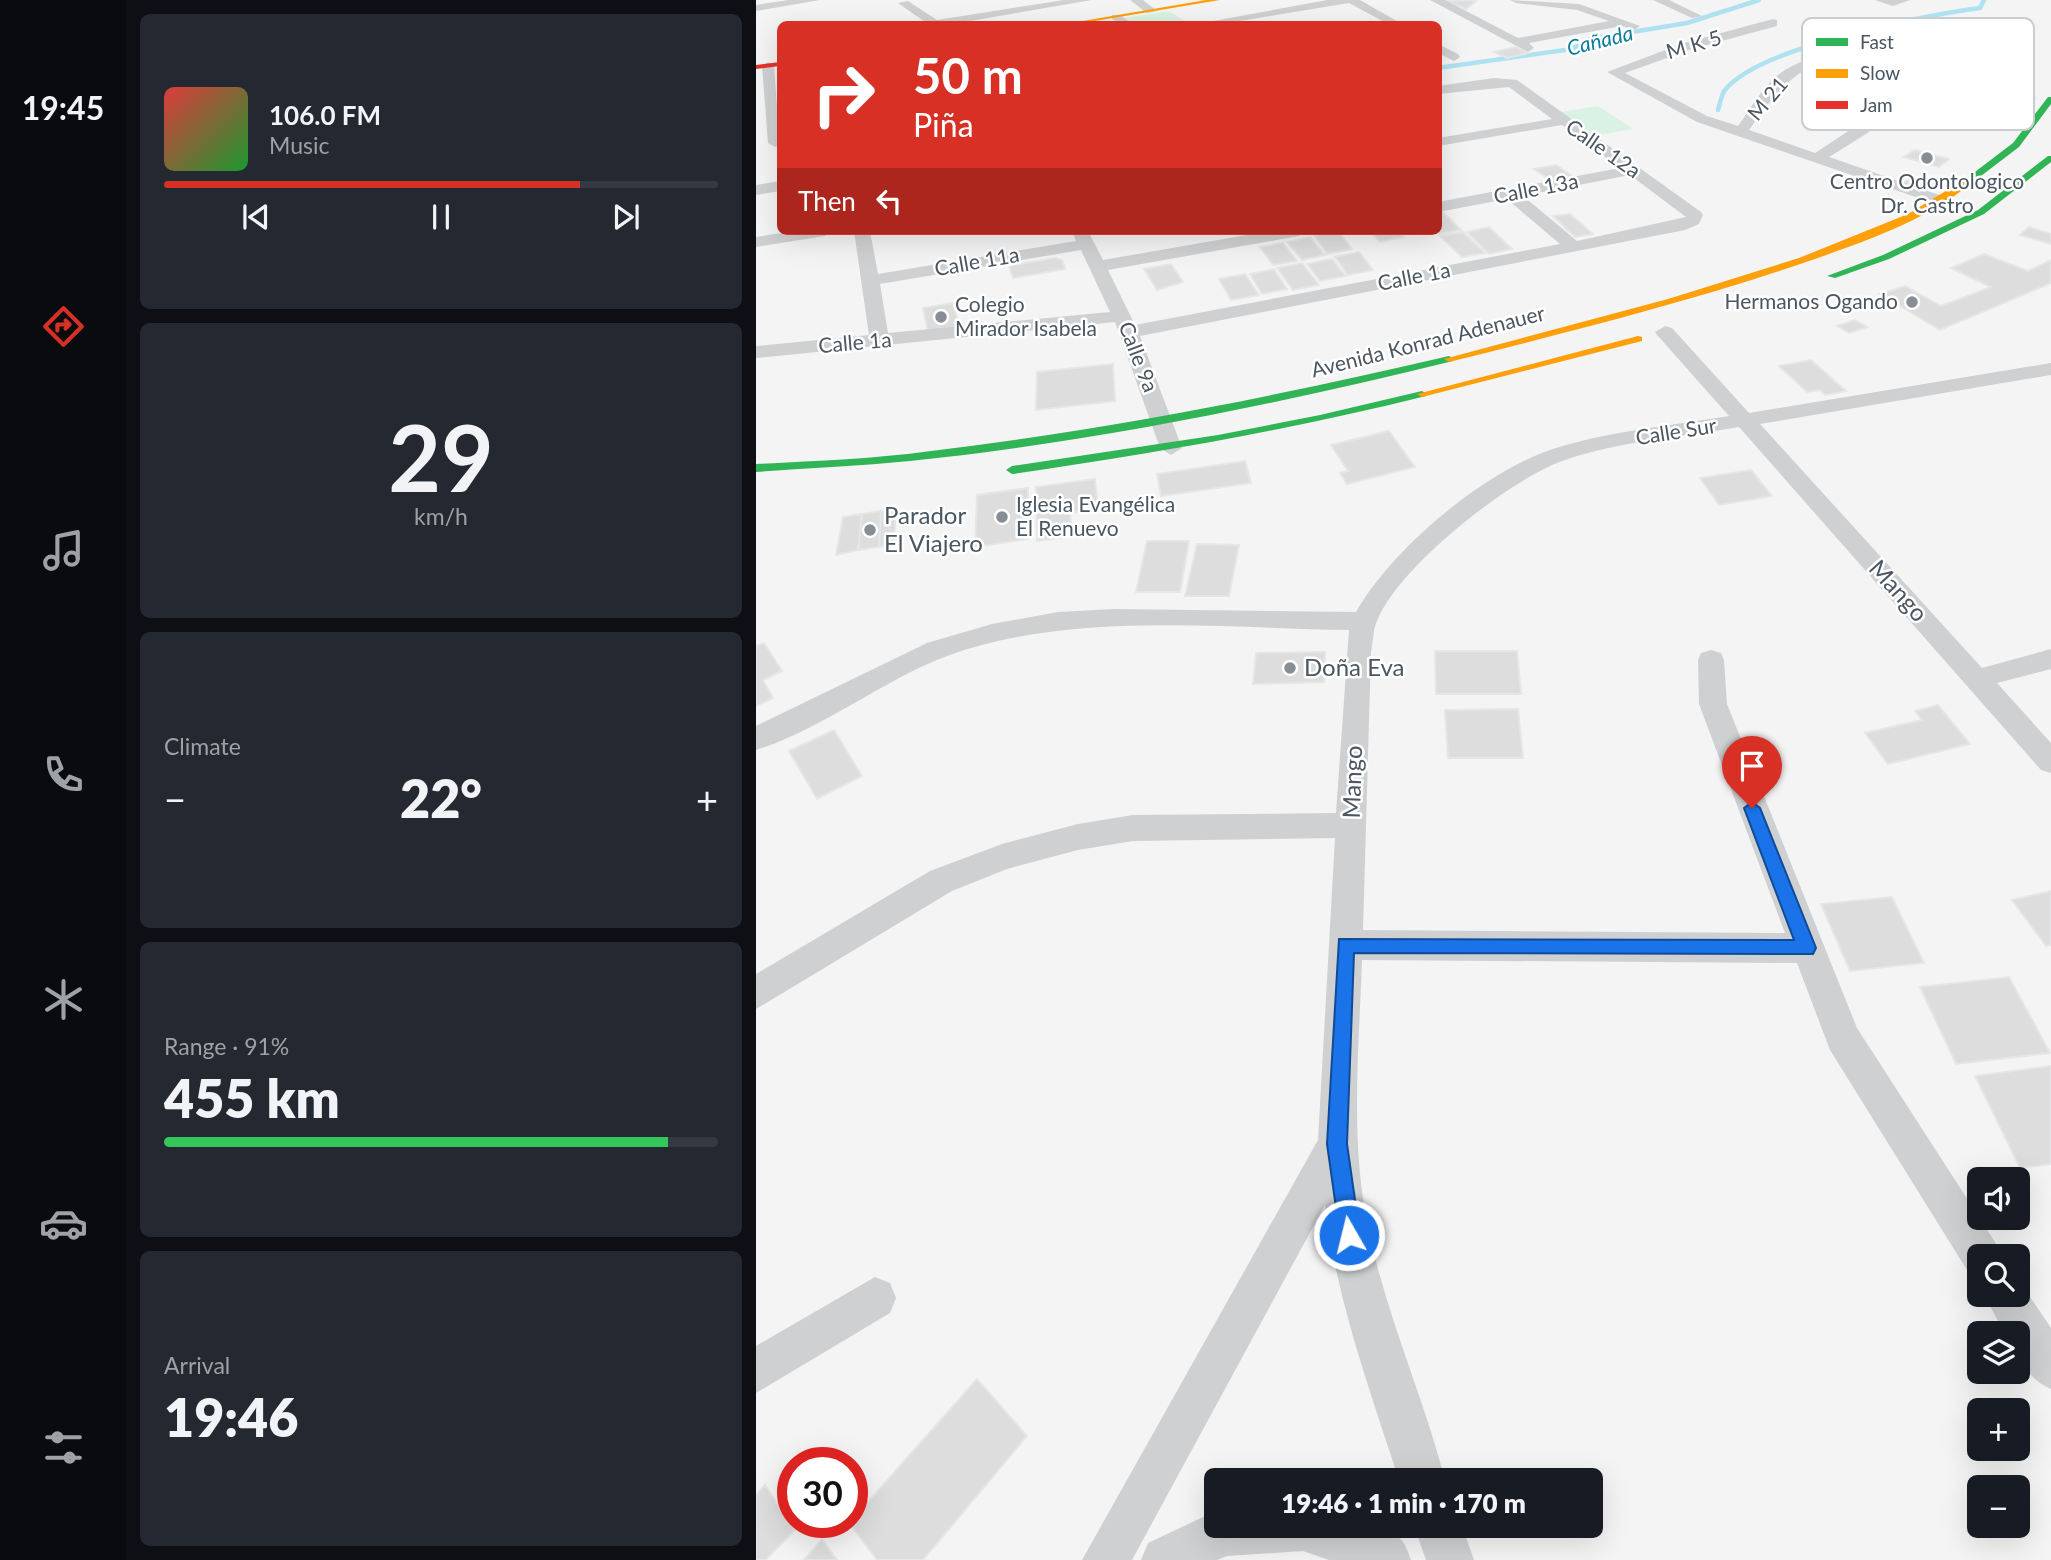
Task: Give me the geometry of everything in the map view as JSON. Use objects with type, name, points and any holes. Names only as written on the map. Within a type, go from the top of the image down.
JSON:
[{"type":"main road","points":[[1122,21],[1151,11],[1217,0]]},
{"type":"main road","name":"Avenida Konrad Adenauer","points":[[756,468],[929,456],[1163,421],[1323,390],[1634,313],[1752,278],[1842,247],[1942,201],[2033,135],[2051,99]]},
{"type":"main road","points":[[1812,283],[1886,257],[1981,212],[2051,158]]},
{"type":"main road","name":"Avenida Konrad Adenauer","points":[[996,472],[1171,448],[1336,416],[1498,377],[1671,330]]},
{"type":"street","points":[[756,8],[773,3],[808,0]]},
{"type":"street","points":[[992,0],[1005,13]]},
{"type":"street","points":[[954,21],[1079,0]]},
{"type":"street","points":[[1136,0],[1151,11]]},
{"type":"street","points":[[1221,21],[1350,0],[1390,21]]},
{"type":"street","points":[[1436,0],[1523,45],[1629,24],[1579,7],[1516,0]]},
{"type":"street","points":[[1663,2],[1684,0]]},
{"type":"street","points":[[1881,0],[1904,0]]},
{"type":"street","points":[[1663,2],[1696,16]]},
{"type":"street","points":[[904,3],[931,21]]},
{"type":"street","points":[[1180,6],[1200,21]]},
{"type":"street","points":[[1289,10],[1306,20]]},
{"type":"street","points":[[1233,19],[1243,21]]},
{"type":"street","name":"M K 5","points":[[1741,132],[1686,112],[1615,74],[1615,70],[1773,23]]},
{"type":"street","points":[[1442,50],[1454,57]]},
{"type":"street","points":[[768,66],[776,87],[772,114],[777,138]]},
{"type":"street","name":"M 21","points":[[1741,132],[1790,74],[1802,68]]},
{"type":"street","name":"Calle 12a","points":[[1442,89],[1494,82],[1512,83],[1695,215]]},
{"type":"street","points":[[756,116],[772,114]]},
{"type":"street","points":[[1442,141],[1563,121]]},
{"type":"street","name":"M 21","points":[[1817,158],[1862,130]]},
{"type":"street","points":[[1741,132],[1942,201]]},
{"type":"street","points":[[756,146],[777,143]]},
{"type":"street","name":"Calle 13a","points":[[1442,206],[1633,170]]},
{"type":"street","points":[[756,190],[777,186]]},
{"type":"street","points":[[1511,194],[1573,246]]},
{"type":"street","name":"Calle 1a","points":[[756,352],[1125,324],[1685,225],[1693,220],[1695,215]]},
{"type":"street","points":[[756,242],[800,235]]},
{"type":"street","points":[[862,235],[880,341]]},
{"type":"street","points":[[1098,266],[1276,235]]},
{"type":"street","name":"Calle 9a","points":[[1083,237],[1125,324],[1171,448]]},
{"type":"street","name":"Calle 11a","points":[[868,281],[1083,237]]},
{"type":"street","name":"Mango","points":[[1671,330],[1744,421],[2051,762]]},
{"type":"street","name":"Calle Sur","points":[[1364,621],[1383,588],[1404,562],[1507,480],[1542,460],[1583,447],[2051,369]]},
{"type":"street","points":[[756,739],[936,650],[1005,631],[1058,621],[1114,618],[1364,621]]},
{"type":"street","name":"Mango","points":[[1364,621],[1358,652],[1337,1144],[1349,1235],[1373,1327],[1418,1468]]},
{"type":"street","points":[[1977,679],[2051,659]]},
{"type":"street","points":[[1711,660],[1713,705],[1843,1038],[1973,1244]]},
{"type":"street","points":[[756,993],[941,881],[1002,858],[1078,836],[1133,828],[1351,825]]},
{"type":"street","points":[[1346,945],[1807,948]]},
{"type":"street","points":[[1106,1560],[1337,1144]]},
{"type":"street","points":[[756,1371],[875,1298]]},
{"type":"street","points":[[2014,1307],[2051,1367]]},
{"type":"street","points":[[1165,1560],[1224,1532],[1303,1527],[1380,1554],[1387,1560]]},
{"type":"street","points":[[1442,1538],[1450,1560]]},
{"type":"green space","points":[[1169,11],[1184,21],[1129,21],[1125,18]]},
{"type":"green space","points":[[1598,106],[1633,129],[1594,136],[1560,112]]},
{"type":"building","points":[[1446,1],[1476,1],[1466,9]]},
{"type":"building","points":[[1515,47],[1528,53],[1507,58],[1494,52]]},
{"type":"building","name":"Centro Odontologico Dr. Castro","points":[[1915,150],[1949,159],[1939,167],[1904,157]]},
{"type":"building","points":[[1556,165],[1572,176],[1550,180],[1534,169]]},
{"type":"building","points":[[1913,178],[1933,184],[1924,189],[1900,184]]},
{"type":"building","points":[[1442,211],[1461,230],[1442,233]]},
{"type":"building","points":[[1570,214],[1593,234],[1575,237],[1553,216]]},
{"type":"building","points":[[1489,227],[1512,249],[1489,254],[1467,232]]},
{"type":"building","points":[[2029,227],[2051,234],[2051,244],[2020,235]]},
{"type":"building","points":[[1463,232],[1485,253],[1462,257],[1440,236]]},
{"type":"building","points":[[1314,235],[1341,235],[1352,249],[1327,254]]},
{"type":"building","points":[[1374,235],[1404,237],[1380,242]]},
{"type":"building","points":[[1310,237],[1325,255],[1302,260],[1287,242]]},
{"type":"building","points":[[1283,243],[1297,261],[1273,265],[1260,247]]},
{"type":"building","points":[[1359,252],[1373,270],[1348,275],[1335,257]]},
{"type":"building","points":[[1984,254],[2028,271],[2051,260],[2051,283],[1940,330],[1880,294],[1905,286],[1941,306],[1973,294],[1991,287],[1951,268]]},
{"type":"building","points":[[1055,258],[1062,260],[1065,269],[1013,278],[1009,266]]},
{"type":"building","points":[[1332,259],[1346,276],[1320,281],[1307,264]]},
{"type":"building","points":[[1302,263],[1319,285],[1293,290],[1277,268]]},
{"type":"building","points":[[1171,264],[1183,282],[1157,290],[1144,269]]},
{"type":"building","points":[[1274,269],[1287,289],[1262,294],[1250,274]]},
{"type":"building","points":[[1245,274],[1259,295],[1231,300],[1219,279]]},
{"type":"building","name":"Colegio Mirador Isabela","points":[[953,303],[959,327],[928,332],[923,308]]},
{"type":"building","points":[[1855,320],[1867,327],[1849,333],[1837,326]]},
{"type":"building","points":[[1811,360],[1846,391],[1825,395],[1820,390],[1807,392],[1779,366]]},
{"type":"building","points":[[1113,364],[1115,401],[1036,410],[1037,372]]},
{"type":"building","points":[[1389,431],[1415,467],[1347,484],[1340,473],[1348,471],[1331,445]]},
{"type":"building","points":[[1245,461],[1251,483],[1161,496],[1157,474]]},
{"type":"building","points":[[1751,470],[1772,496],[1719,505],[1700,478]]},
{"type":"building","points":[[1095,479],[1098,510],[1070,513],[1072,536],[1037,541],[1036,487]]},
{"type":"building","name":"Iglesia Evangélica El Renuevo","points":[[1028,488],[1028,539],[975,547],[977,495]]},
{"type":"building","points":[[896,509],[894,544],[879,547],[881,511]]},
{"type":"building","name":"Parador El Viajero","points":[[881,511],[879,547],[858,550],[862,514]]},
{"type":"building","points":[[862,514],[858,550],[836,555],[843,517]]},
{"type":"building","points":[[1147,541],[1189,541],[1180,592],[1136,592]]},
{"type":"building","points":[[1197,544],[1239,545],[1229,596],[1185,596]]},
{"type":"building","points":[[764,643],[782,671],[763,680],[773,698],[756,706],[756,646]]},
{"type":"building","points":[[1435,651],[1517,651],[1521,694],[1436,694]]},
{"type":"building","name":"Doña Eva","points":[[1325,652],[1324,682],[1253,684],[1256,653]]},
{"type":"building","points":[[1938,705],[1970,744],[1888,764],[1865,733],[1922,720],[1915,711]]},
{"type":"building","points":[[1518,709],[1523,758],[1448,758],[1445,710]]},
{"type":"building","points":[[834,730],[862,776],[817,799],[789,751]]},
{"type":"building","points":[[2051,891],[2051,945],[2046,946],[2012,900]]},
{"type":"building","points":[[1892,897],[1924,963],[1850,971],[1821,904]]},
{"type":"building","points":[[2009,977],[2050,1053],[1956,1064],[1920,987]]},
{"type":"building","points":[[2051,1066],[2051,1164],[2020,1167],[1975,1076]]},
{"type":"building","points":[[977,1379],[1027,1436],[923,1560],[877,1560],[860,1538],[868,1538],[868,1502]]},
{"type":"building","points":[[765,1485],[777,1503],[777,1538],[787,1538],[765,1560],[756,1560],[756,1495]]},
{"type":"building","points":[[822,1539],[837,1560],[804,1560]]},
{"type":"waterway","name":"Cañada","points":[[1442,67],[1572,49],[1590,39],[1687,23],[1759,0]]},
{"type":"waterway","points":[[1922,18],[1980,8],[1984,0]]},
{"type":"waterway","points":[[1718,110],[1725,90],[1743,74],[1802,48]]},
{"type":"traffic: fast","points":[[2034,121],[2051,99]]},
{"type":"traffic: fast","points":[[1970,180],[2016,145],[2027,130]]},
{"type":"traffic: fast","points":[[1832,276],[1886,257],[1981,212],[2051,158]]},
{"type":"traffic: fast","points":[[756,468],[909,457],[1062,437],[1321,389],[1449,359]]},
{"type":"traffic: fast","points":[[1012,470],[1218,438],[1422,394]]},
{"type":"traffic: slow","points":[[1087,21],[1217,0]]},
{"type":"traffic: slow","points":[[1449,359],[1583,325],[1759,275],[1868,236],[1911,216],[1970,180]]},
{"type":"traffic: slow","points":[[1422,394],[1638,339]]},
{"type":"traffic: jam","points":[[756,67],[777,64]]},
{"type":"place","name":"Centro Odontologico Dr. Castro","points":[[1927,158]]},
{"type":"place","name":"Hermanos Ogando","points":[[1912,302]]},
{"type":"place","name":"Colegio Mirador Isabela","points":[[941,317]]},
{"type":"place","name":"Iglesia Evangélica El Renuevo","points":[[1002,517]]},
{"type":"place","name":"Parador El Viajero","points":[[870,530]]},
{"type":"place","name":"Doña Eva","points":[[1290,668]]},
{"type":"route","points":[[1349,1235],[1337,1144],[1346,945],[1807,948],[1752,808]]}]
